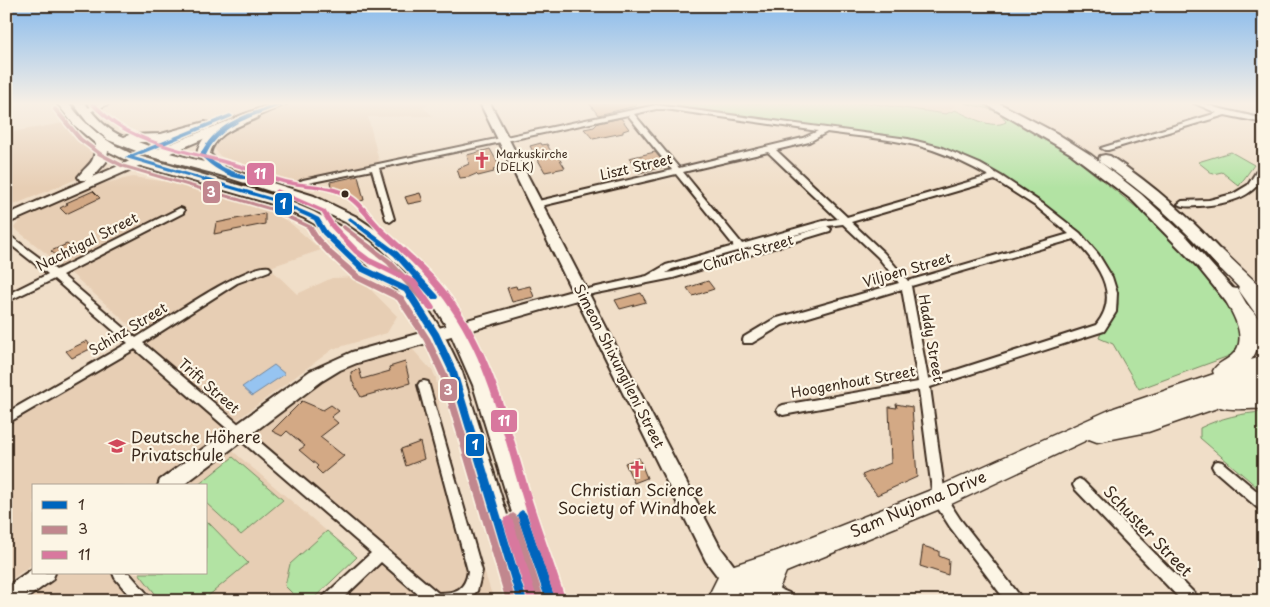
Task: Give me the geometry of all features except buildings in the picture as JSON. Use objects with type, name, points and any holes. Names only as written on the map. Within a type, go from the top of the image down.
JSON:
[{"type":"highway","points":[[1216,254],[1264,301]]},
{"type":"highway","points":[[1198,397],[1243,358],[1248,348],[1249,330],[1231,294]]},
{"type":"highway","name":"Sam Nujoma Drive","points":[[731,578],[777,563],[939,498],[1059,441],[1148,422],[1264,364]]},
{"type":"highway","name":"Sam Nujoma Drive","points":[[1198,397],[1264,380]]},
{"type":"highway","points":[[1198,397],[1264,400]]},
{"type":"highway","points":[[769,598],[777,563]]},
{"type":"highway","points":[[719,601],[731,578]]},
{"type":"main road","points":[[92,131],[142,156],[274,200],[309,214],[334,229],[394,277],[407,290],[436,335],[452,372],[522,601]]},
{"type":"main road","points":[[100,131],[107,140],[142,156],[225,172],[309,199],[350,219],[377,237],[400,257],[426,285],[456,329],[482,385],[529,537],[552,601]]},
{"type":"main road","points":[[107,140],[146,140],[187,131]]},
{"type":"main road","points":[[222,131],[211,139],[203,155],[207,160],[225,172]]},
{"type":"main road","points":[[1042,131],[1064,143],[1129,190],[1184,240],[1231,294],[1264,338]]},
{"type":"main road","points":[[1062,131],[1119,168],[1177,215],[1216,254],[1264,313]]},
{"type":"main road","points":[[85,177],[100,162],[107,140]]},
{"type":"street","points":[[6,220],[194,131]]},
{"type":"street","points":[[6,210],[85,177],[209,131]]},
{"type":"street","name":"Simeon Shixungileni Street","points":[[499,131],[713,554],[731,578],[769,598]]},
{"type":"street","points":[[303,182],[540,131]]},
{"type":"street","points":[[645,131],[740,247]]},
{"type":"street","name":"Liszt Street","points":[[537,204],[806,140],[823,131]]},
{"type":"street","points":[[835,131],[918,144],[950,154],[996,177],[1077,235]]},
{"type":"street","points":[[1105,148],[1161,131]]},
{"type":"street","name":"Haddy Street","points":[[770,149],[881,255],[906,285],[924,385],[939,498]]},
{"type":"street","points":[[1182,204],[1220,201],[1235,195],[1251,187],[1264,166]]},
{"type":"street","points":[[375,167],[390,219]]},
{"type":"street","name":"Church Street","points":[[651,277],[669,267],[824,224],[844,221],[996,177]]},
{"type":"street","name":"Nachtigal Street","points":[[6,298],[180,211]]},
{"type":"street","points":[[6,227],[20,214]]},
{"type":"street","name":"Church Street","points":[[170,484],[316,376],[352,358],[582,293],[596,292],[651,277],[673,275],[829,229],[844,221]]},
{"type":"street","name":"Viljoen Street","points":[[748,340],[778,322],[1077,235]]},
{"type":"street","name":"Hoogenhout Street","points":[[783,410],[924,385],[1100,328],[1108,318],[1112,308],[1110,289],[1100,260],[1077,235]]},
{"type":"street","name":"Trift Street","points":[[6,236],[56,274],[436,600]]},
{"type":"street","name":"Schinz Street","points":[[6,419],[136,343],[234,281],[266,269]]},
{"type":"street","points":[[424,385],[475,571],[475,581],[469,591],[457,599],[436,600]]},
{"type":"street","points":[[1218,466],[1264,505]]},
{"type":"street","name":"Schuster Street","points":[[1079,485],[1192,601]]},
{"type":"street","points":[[939,498],[955,523],[1015,601]]},
{"type":"street","points":[[329,601],[380,553]]},
{"type":"street","points":[[6,600],[44,574]]},
{"type":"street","points":[[121,574],[144,601]]},
{"type":"shaded area","points":[[75,131],[94,146],[92,164],[84,176],[6,208],[6,133]]},
{"type":"shaded area","points":[[230,131],[372,131],[380,165],[294,184],[220,156],[214,148],[223,136]]},
{"type":"shaded area","points":[[133,177],[212,188],[259,206],[289,222],[321,250],[249,274],[144,338],[66,269],[14,228],[20,220],[100,184]]},
{"type":"shaded area","name":"Deutsche Höhere Privatschule","points":[[274,272],[297,294],[332,278],[358,277],[397,316],[387,333],[333,349],[215,436],[357,557],[311,601],[157,601],[134,574],[208,574],[208,484],[32,484],[32,564],[6,583],[6,426],[246,279]]},
{"type":"shaded area","points":[[407,343],[433,372],[436,378],[445,460],[494,601],[329,601],[380,553],[240,433],[316,376]]},
{"type":"shaded area","points":[[44,574],[121,574],[144,601],[6,601]]},
{"type":"green space","points":[[854,131],[1035,131],[1055,143],[1160,226],[1204,275],[1237,317],[1243,334],[1237,353],[1139,389],[1113,344],[1099,338],[1116,314],[1118,309],[1117,295],[1110,272],[1097,251],[1082,234],[1028,194],[978,163],[958,154],[894,137]]},
{"type":"green space","points":[[1231,152],[1254,165],[1239,186],[1222,172],[1213,174],[1198,162]]},
{"type":"green space","points":[[1264,412],[1264,493],[1200,438],[1200,428],[1215,421],[1231,417]]},
{"type":"green space","points":[[233,457],[283,500],[241,535],[208,505],[208,484],[199,484]]},
{"type":"green space","points":[[208,522],[248,563],[202,601],[161,601],[140,574],[208,574]]},
{"type":"green space","points":[[327,531],[357,557],[311,601],[300,601],[285,586],[290,564]]},
{"type":"water","points":[[274,365],[285,374],[252,396],[242,387]]},
{"type":"transit line","name":"3","points":[[74,131],[80,139],[100,154],[123,166],[271,209],[310,227],[316,238],[330,253],[357,277],[400,298],[427,340],[444,376],[511,601]]},
{"type":"transit line","name":"11","points":[[128,131],[155,143],[235,165],[271,178],[346,194],[357,202],[371,220],[427,273],[454,307],[466,326],[485,366],[500,408],[528,504],[560,598]]},
{"type":"transit line","name":"1","points":[[128,157],[192,131]]},
{"type":"transit line","name":"1","points":[[221,131],[208,144],[203,155],[222,170],[245,178]]},
{"type":"transit line","name":"1","points":[[128,157],[274,200],[309,215],[317,219],[324,232],[363,269],[407,290],[436,335],[453,372],[522,601]]},
{"type":"transit line","name":"11","points":[[277,191],[323,211],[332,226],[356,251],[368,260],[413,282],[431,308]]},
{"type":"transit line","name":"1","points":[[350,219],[396,254],[435,297]]},
{"type":"transit line","name":"3","points":[[344,227],[389,262],[427,303]]},
{"type":"transit line","name":"1","points":[[522,515],[551,601]]},
{"type":"transit line","name":"3","points":[[513,518],[540,601]]},
{"type":"transit line","name":"11","points":[[508,521],[532,598]]},
{"type":"place","name":"Markuskirche (DELK)","points":[[482,160]]},
{"type":"place","name":"Deutsche Höhere Privatschule","points":[[117,446]]},
{"type":"place","name":"Christian Science Society of Windhoek","points":[[637,469]]}]
